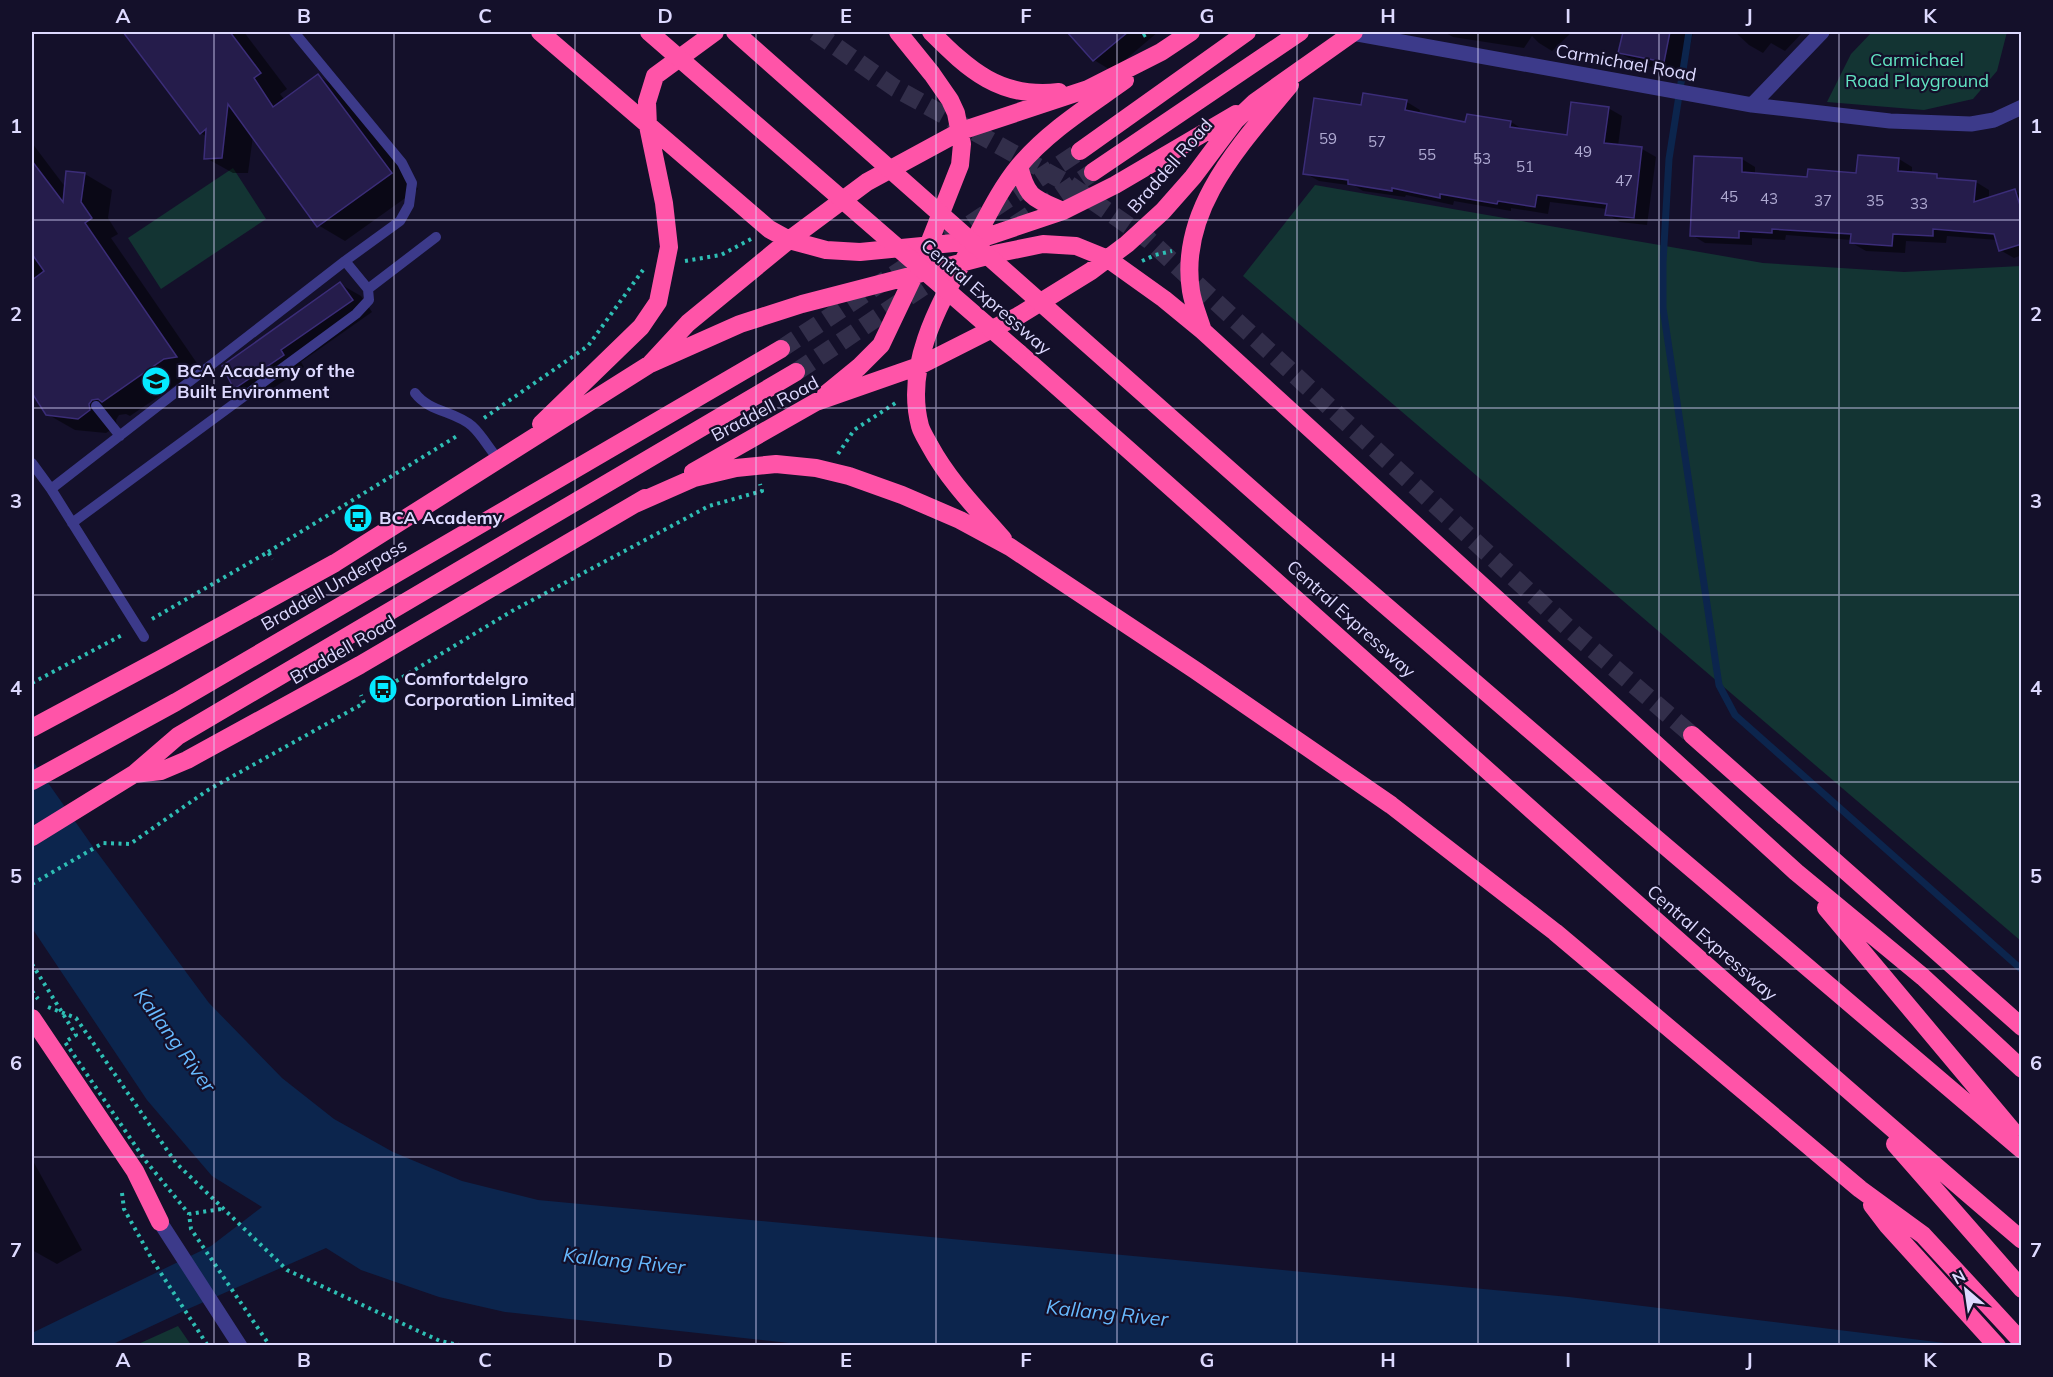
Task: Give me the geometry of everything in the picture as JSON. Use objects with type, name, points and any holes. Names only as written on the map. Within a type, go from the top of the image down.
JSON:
[{"type":"highway","points":[[540,32],[769,229],[789,240],[826,250],[860,252],[974,241],[1063,211],[1116,185],[1255,102]]},
{"type":"highway","name":"Central Expressway","points":[[649,32],[1270,574],[1590,863],[2022,1240]]},
{"type":"highway","points":[[522,444],[641,327],[658,302],[669,247],[664,202],[648,126],[647,102],[655,76],[715,32]]},
{"type":"highway","name":"Central Expressway","points":[[735,32],[1285,519],[2022,1150]]},
{"type":"highway","points":[[816,402],[860,367],[881,345],[928,246],[960,165],[961,131],[950,100],[898,32]]},
{"type":"highway","points":[[931,32],[973,71],[1015,90],[1050,93],[1088,89]]},
{"type":"highway","points":[[1010,547],[948,476],[921,429],[915,391],[918,366],[928,331],[991,207],[1019,166],[1048,137],[1191,32]]},
{"type":"highway","points":[[1080,151],[1247,32]]},
{"type":"highway","points":[[1093,172],[1300,32]]},
{"type":"highway","name":"Braddell Road","points":[[134,774],[160,771],[187,760],[360,665],[635,504],[816,402],[918,366],[1018,316],[1108,259],[1163,211],[1193,177],[1235,122],[1255,102],[1353,32]]},
{"type":"highway","points":[[650,364],[688,323],[789,240],[867,182],[961,131],[1088,89],[1161,52]]},
{"type":"highway","points":[[1203,331],[1191,292],[1190,278],[1191,251],[1198,217],[1209,194],[1242,143],[1305,68]]},
{"type":"highway","points":[[1019,166],[1024,185],[1036,200],[1063,211]]},
{"type":"highway","points":[[32,728],[307,579],[650,364],[740,324],[822,299],[1030,246],[1058,244],[1076,246],[1108,259],[1164,299],[1203,331],[1796,872],[1923,977],[2022,1069]]},
{"type":"highway","name":"Braddell Underpass","points":[[32,781],[176,702],[781,349]]},
{"type":"highway","points":[[32,837],[134,774],[178,736],[796,372]]},
{"type":"highway","points":[[635,504],[694,478],[736,468],[776,464],[816,468],[849,476],[931,507],[1010,547],[1195,670],[1391,805],[1555,932],[1860,1189],[1923,1235],[2022,1342]]},
{"type":"highway","points":[[1692,735],[2022,1027]]},
{"type":"highway","points":[[1796,872],[2022,1141]]},
{"type":"highway","points":[[32,1018],[135,1171],[160,1222]]},
{"type":"highway","points":[[32,1033],[59,1060]]},
{"type":"highway","points":[[1846,1088],[2022,1289]]},
{"type":"highway","points":[[1860,1189],[1888,1226],[1956,1298],[1997,1346]]},
{"type":"street","name":"Carmichael Road","points":[[1353,32],[1752,105],[1890,121],[1971,124],[1994,120],[2022,107]]},
{"type":"street","points":[[1752,105],[1822,32]]},
{"type":"street","points":[[160,1222],[236,1339]]},
{"type":"lane","points":[[51,489],[400,221],[409,205],[412,183],[402,163],[294,32]]},
{"type":"lane","points":[[368,289],[436,237]]},
{"type":"lane","points":[[72,523],[356,314],[369,300],[368,289],[345,261]]},
{"type":"lane","points":[[415,393],[422,403],[455,416],[472,426],[499,460]]},
{"type":"lane","points":[[96,406],[120,436]]},
{"type":"lane","points":[[32,463],[51,489],[144,637]]},
{"type":"path","points":[[1141,38],[1150,32]]},
{"type":"path","points":[[383,689],[512,611],[709,506],[762,490],[757,465]]},
{"type":"path","points":[[32,684],[138,627],[268,552],[273,559]]},
{"type":"path","points":[[32,884],[104,843],[130,844],[208,790],[364,703],[360,694]]},
{"type":"path","points":[[32,964],[76,1035],[65,1042],[145,1160],[189,1214],[191,1229],[270,1346]]},
{"type":"path","points":[[32,991],[42,1004],[76,1018],[176,1163],[287,1270],[440,1341],[465,1346]]},
{"type":"path","points":[[122,1191],[124,1209],[153,1261],[208,1346]]},
{"type":"path","points":[[189,1214],[222,1209]]},
{"type":"green space","name":"Carmichael Road Playground","points":[[1872,32],[2007,32],[1997,71],[1973,99],[1924,110],[1827,102],[1851,54]]},
{"type":"green space","points":[[233,168],[266,219],[161,289],[128,238]]},
{"type":"green space","points":[[1315,185],[1763,263],[1904,272],[2021,266],[2021,941],[1243,276]]},
{"type":"green space","points":[[178,1326],[191,1345],[136,1345]]},
{"type":"water","name":"Kallang River","points":[[32,760],[209,1003],[282,1078],[334,1119],[393,1152],[462,1181],[538,1200],[1569,1297],[1961,1345],[807,1345],[505,1312],[439,1297],[361,1270],[326,1248],[111,1345],[32,1345],[32,1333],[211,1246],[262,1207],[212,1176],[147,1100],[32,928]]},
{"type":"building","points":[[123,32],[230,32],[261,73],[254,78],[273,107],[318,74],[392,173],[317,227],[228,104],[222,158],[204,159],[206,129],[200,134]]},
{"type":"building","points":[[1067,32],[1128,32],[1093,61]]},
{"type":"building","points":[[1623,32],[1670,32],[1664,62],[1618,53]]},
{"type":"building","points":[[1363,93],[1407,100],[1405,110],[1465,122],[1467,114],[1511,121],[1510,127],[1567,135],[1571,102],[1609,107],[1604,143],[1642,147],[1634,218],[1605,215],[1607,204],[1537,195],[1535,207],[1498,201],[1497,204],[1440,194],[1440,198],[1392,188],[1392,191],[1348,184],[1348,180],[1303,174],[1314,98],[1361,105]]},
{"type":"building","points":[[1858,155],[1899,158],[1898,171],[1937,174],[1937,178],[1976,181],[1974,202],[2015,189],[2022,212],[2022,244],[1999,251],[1994,234],[1933,229],[1933,236],[1893,234],[1892,246],[1850,243],[1851,234],[1772,229],[1772,233],[1739,231],[1739,238],[1690,236],[1694,156],[1742,158],[1742,172],[1807,177],[1808,169],[1856,173]]},
{"type":"building","points":[[32,161],[63,202],[66,171],[85,173],[81,202],[92,218],[85,223],[177,357],[164,359],[102,402],[98,399],[92,400],[89,404],[90,410],[78,419],[46,415],[32,393],[32,280],[44,271],[32,254]]},
{"type":"building","points":[[340,282],[353,300],[281,350],[284,355],[234,389],[222,366]]},
{"type":"waterway","points":[[1689,32],[1669,159],[1663,262],[1663,308],[1719,685],[1735,715],[2022,970]]},
{"type":"tunnel","points":[[815,32],[895,88],[1067,183],[1149,240],[1577,636],[1692,735]]},
{"type":"tunnel","points":[[948,239],[1080,151]]},
{"type":"tunnel","points":[[1015,225],[1093,172]]},
{"type":"tunnel","points":[[781,349],[925,254]]},
{"type":"tunnel","points":[[796,372],[945,272]]},
{"type":"place","name":"BCA Academy of the Built Environment","points":[[156,381]]},
{"type":"place","name":"BCA Academy","points":[[358,518]]},
{"type":"place","name":"Comfortdelgro Corporation Limited","points":[[383,689]]}]
